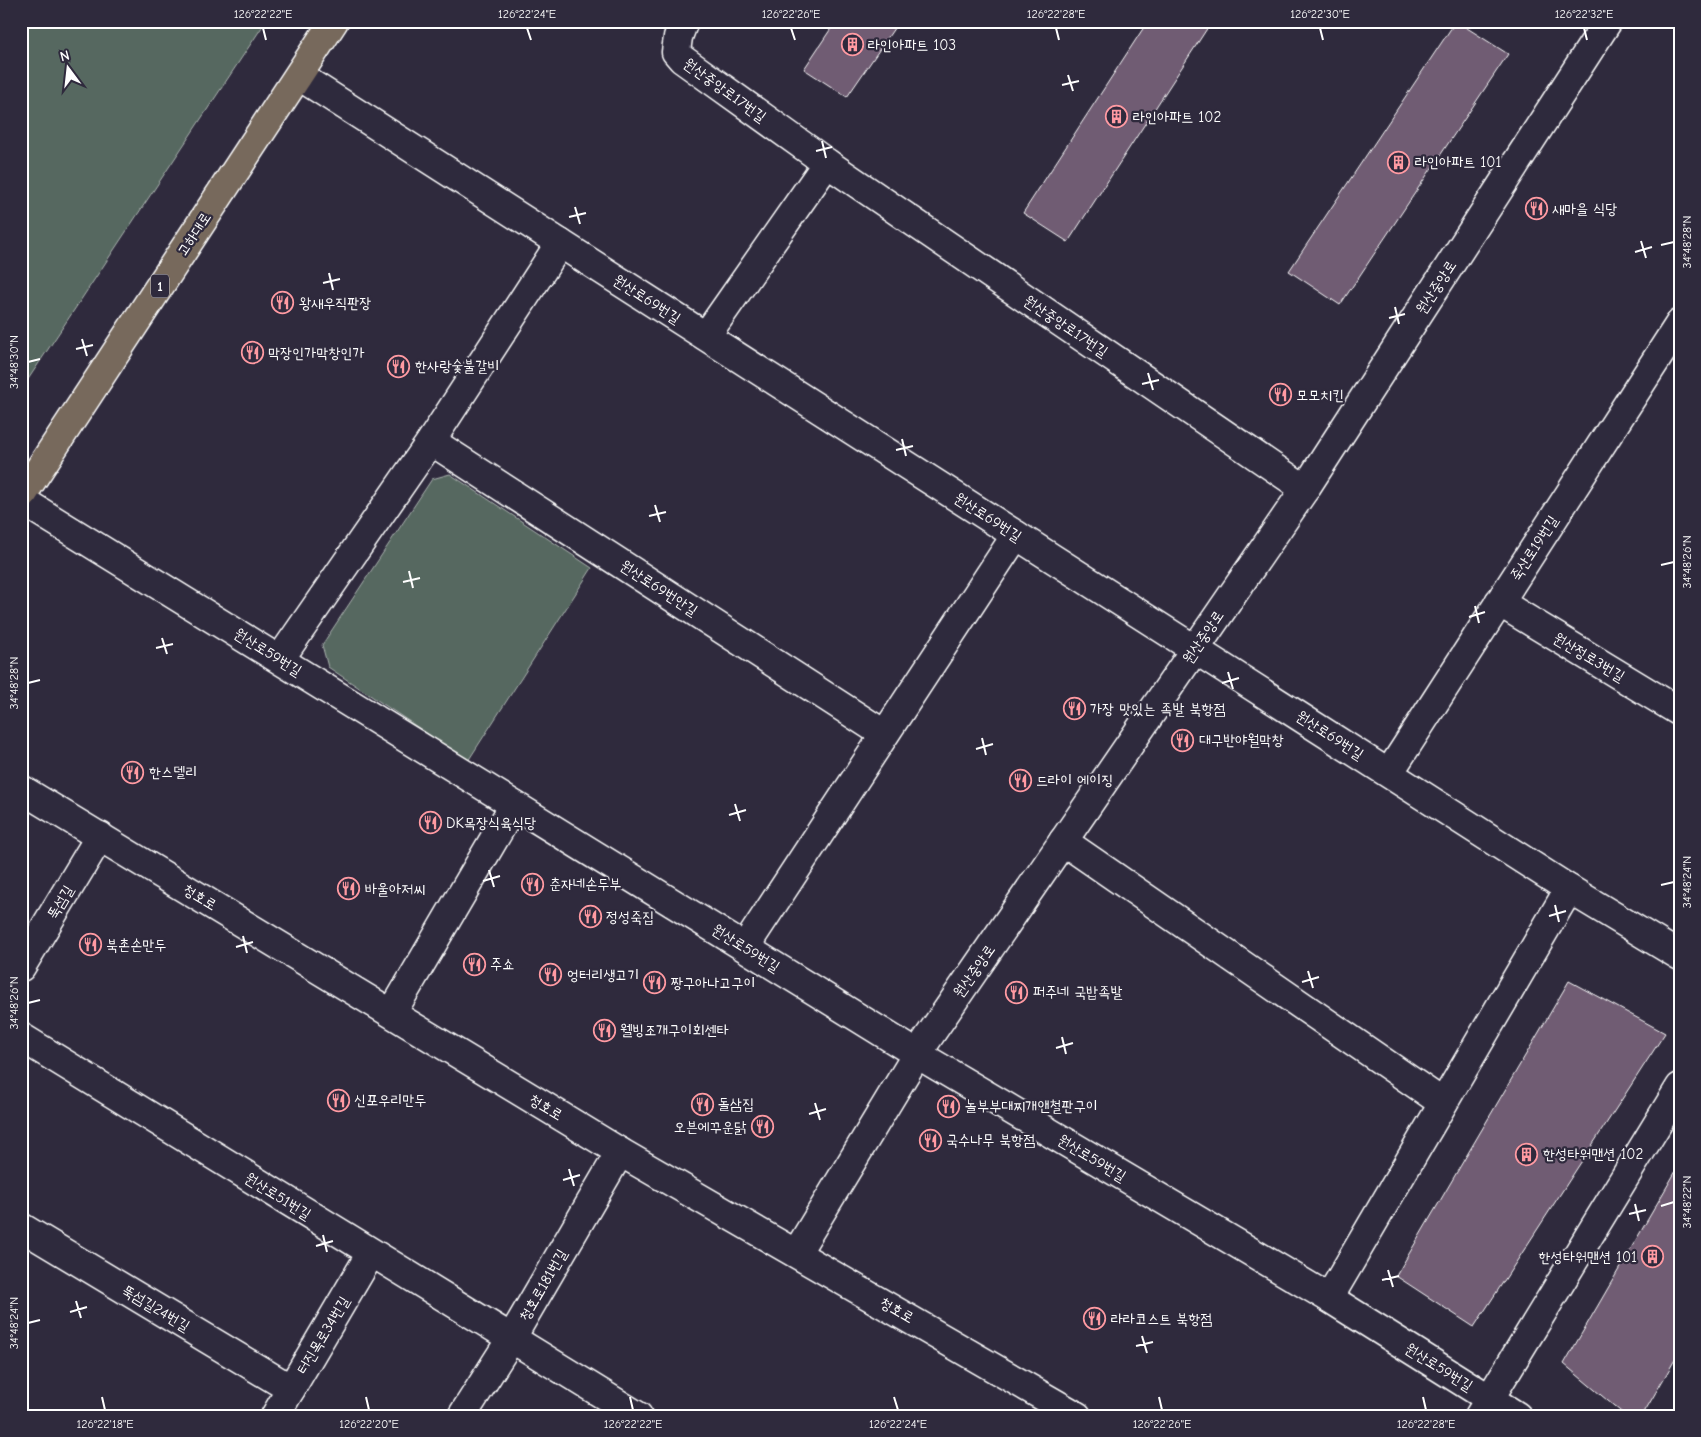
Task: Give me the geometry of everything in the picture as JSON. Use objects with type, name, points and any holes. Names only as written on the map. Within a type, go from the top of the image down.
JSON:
[{"type":"main road","name":"고하대로","points":[[21,498],[334,21]]},
{"type":"street","name":"원산중앙로17번길","points":[[684,21],[678,37],[676,52],[682,59],[827,163],[1305,489]]},
{"type":"street","name":"원산중앙로","points":[[797,1252],[917,1054],[1305,489],[1608,21]]},
{"type":"street","name":"원산로69번길","points":[[299,76],[1389,773],[1680,956]]},
{"type":"street","points":[[706,336],[827,163]]},
{"type":"street","points":[[280,660],[431,441],[560,243]]},
{"type":"street","name":"죽산로19번길","points":[[1389,773],[1680,323]]},
{"type":"street","name":"원산로69번안길","points":[[431,441],[884,734]]},
{"type":"street","name":"원산로59번길","points":[[21,498],[917,1054],[1329,1298],[1485,1407],[1517,1416]]},
{"type":"street","points":[[745,948],[1016,535]]},
{"type":"street","name":"원산정로3번길","points":[[1499,602],[1680,712]]},
{"type":"street","name":"청호로","points":[[21,789],[620,1152],[797,1252],[1077,1416]]},
{"type":"street","points":[[392,1013],[514,805]]},
{"type":"street","name":"뚝섬길","points":[[21,967],[100,836]]},
{"type":"street","points":[[1063,841],[1444,1103]]},
{"type":"street","points":[[1329,1298],[1570,888]]},
{"type":"street","name":"원산로51번길","points":[[21,1037],[638,1416]]},
{"type":"street","points":[[1485,1407],[1680,1087]]},
{"type":"street","name":"청호로181번길","points":[[462,1416],[511,1339],[620,1152]]},
{"type":"street","name":"뚝섬길24번길","points":[[21,1228],[291,1388]]},
{"type":"street","name":"터진목로34번길","points":[[275,1416],[371,1253]]},
{"type":"green space","points":[[21,21],[266,21],[21,390]]},
{"type":"green space","points":[[450,474],[592,568],[468,761],[328,667],[322,645],[432,479]]},
{"type":"building","name":"라인아파트 103","points":[[836,21],[899,21],[847,97],[804,69]]},
{"type":"building","name":"라인아파트 102","points":[[1148,21],[1212,21],[1068,242],[1023,213]]},
{"type":"building","name":"라인아파트 101","points":[[1456,21],[1508,54],[1340,305],[1289,271]]},
{"type":"building","name":"한성타워맨션 102","points":[[1569,981],[1665,1033],[1474,1327],[1396,1276]]},
{"type":"building","name":"한성타워맨션 101","points":[[1680,1164],[1680,1351],[1642,1416],[1626,1416],[1564,1364]]},
{"type":"place","name":"라인아파트 103","points":[[852,45]]},
{"type":"place","name":"라인아파트 102","points":[[1117,117]]},
{"type":"place","name":"라인아파트 101","points":[[1399,162]]},
{"type":"place","name":"새마을 식당","points":[[1536,209]]},
{"type":"place","name":"왕새우직판장","points":[[283,303]]},
{"type":"place","name":"막장인가막창인가","points":[[252,353]]},
{"type":"place","name":"한사랑숯불갈비","points":[[399,366]]},
{"type":"place","name":"모모치킨","points":[[1280,395]]},
{"type":"place","name":"가장 맛있는 족발 북항점","points":[[1074,709]]},
{"type":"place","name":"대구반야월막창","points":[[1183,740]]},
{"type":"place","name":"한스델리","points":[[133,772]]},
{"type":"place","name":"드라이 에이징","points":[[1020,780]]},
{"type":"place","name":"DK목장식육식당","points":[[430,823]]},
{"type":"place","name":"춘자네손두부","points":[[533,884]]},
{"type":"place","name":"바울아저씨","points":[[349,889]]},
{"type":"place","name":"정성죽집","points":[[590,917]]},
{"type":"place","name":"북촌손만두","points":[[90,945]]},
{"type":"place","name":"주쇼","points":[[474,964]]},
{"type":"place","name":"엉터리생고기","points":[[551,975]]},
{"type":"place","name":"짱구아나고구이","points":[[655,983]]},
{"type":"place","name":"퍼주네 국밥족발","points":[[1017,992]]},
{"type":"place","name":"웰빙조개구이회센타","points":[[604,1030]]},
{"type":"place","name":"신포우리만두","points":[[338,1100]]},
{"type":"place","name":"돌삼집","points":[[702,1104]]},
{"type":"place","name":"놀부부대찌개앤철판구이","points":[[949,1106]]},
{"type":"place","name":"오븐에꾸운닭","points":[[762,1127]]},
{"type":"place","name":"국수나무 북항점","points":[[930,1140]]},
{"type":"place","name":"한성타워맨션 102","points":[[1527,1154]]},
{"type":"place","name":"한성타워맨션 101","points":[[1653,1257]]},
{"type":"place","name":"라라코스트 북항점","points":[[1095,1319]]}]
